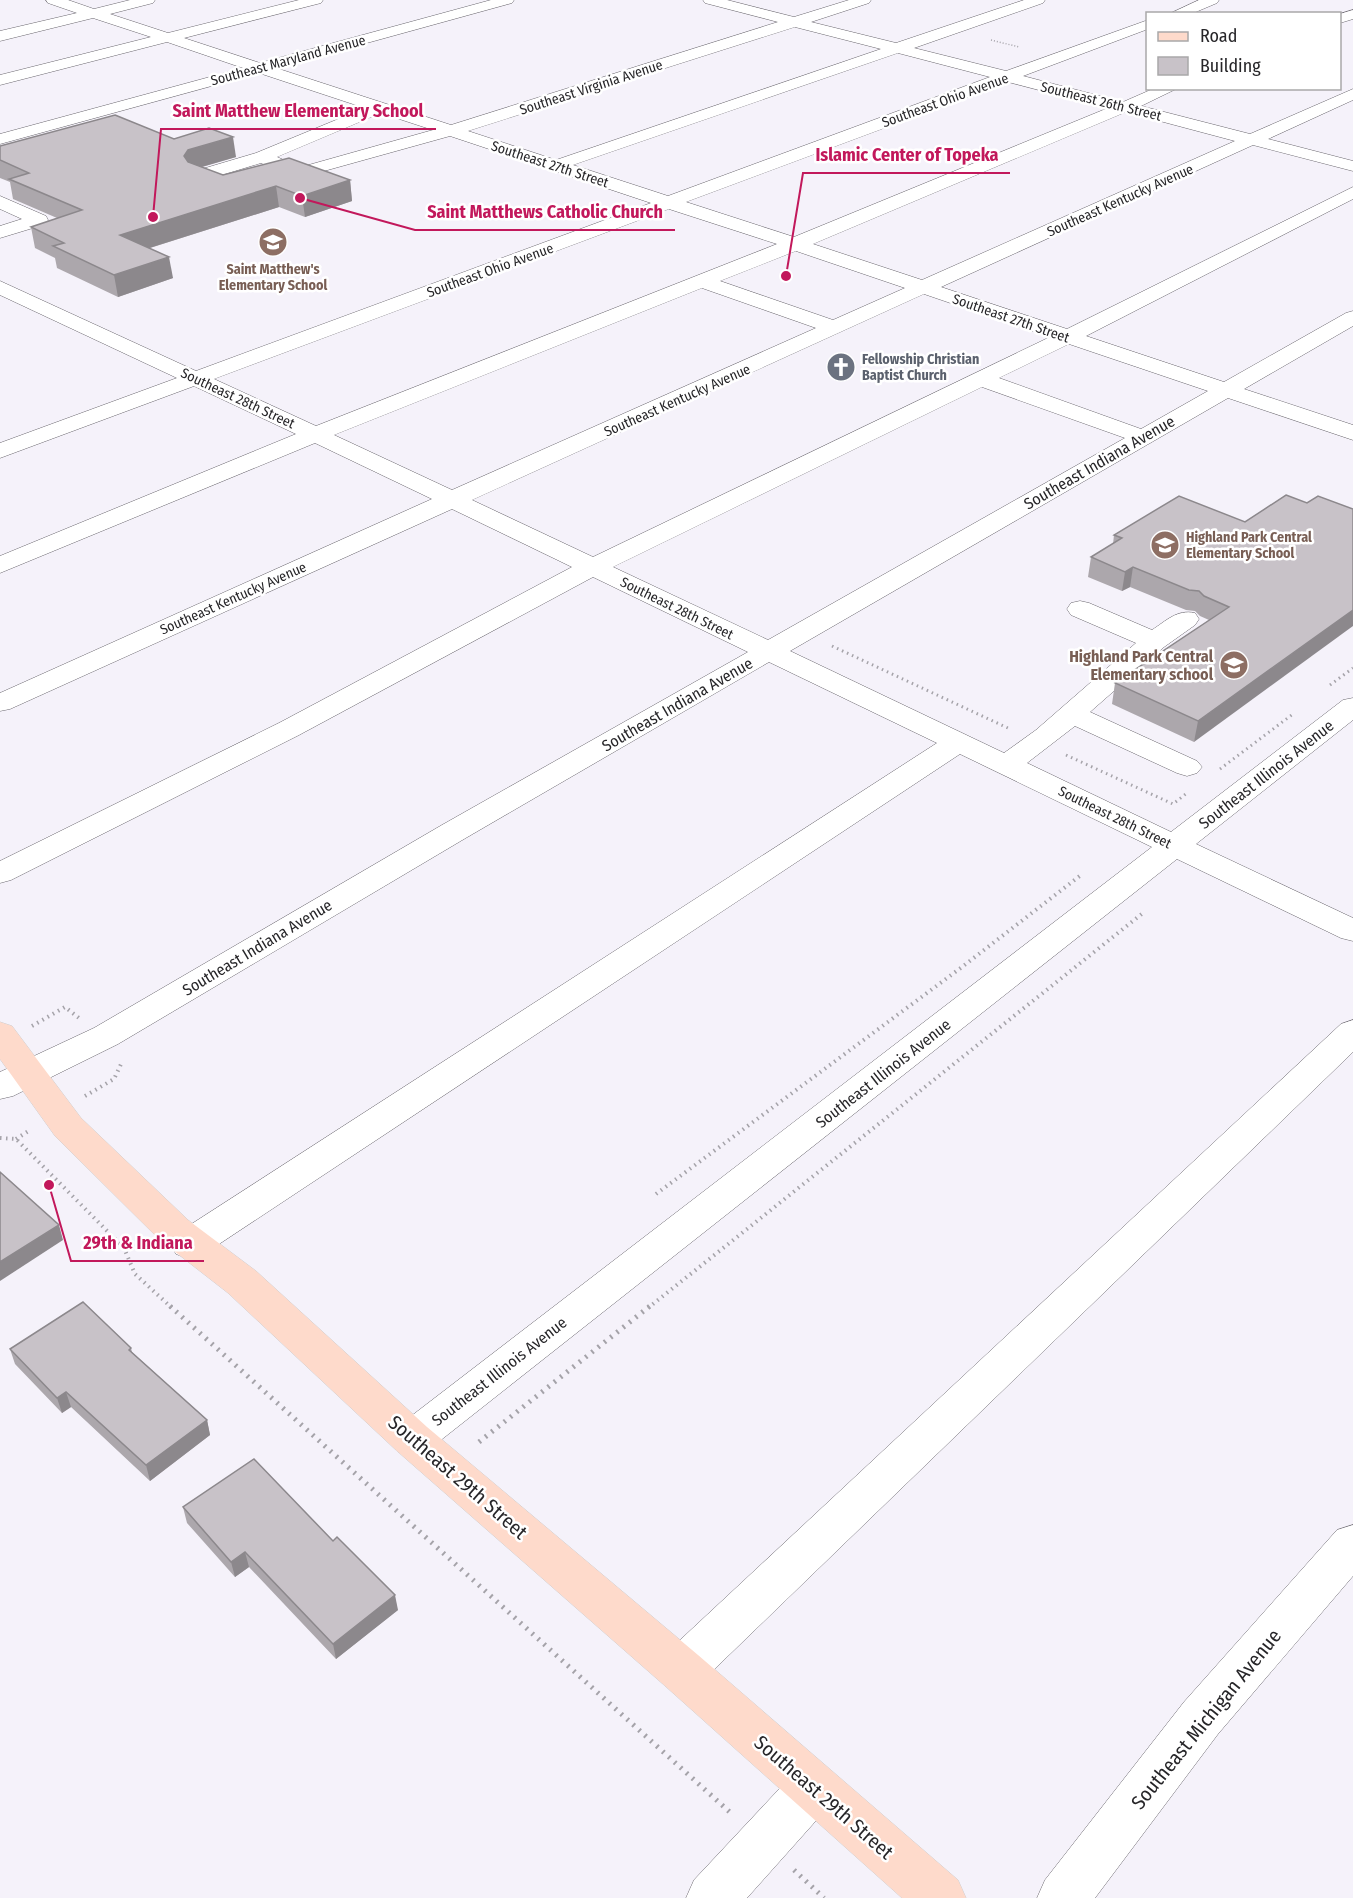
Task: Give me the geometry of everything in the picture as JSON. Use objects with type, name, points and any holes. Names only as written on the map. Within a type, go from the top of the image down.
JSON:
[{"type":"main road","name":"Southeast 29th Street","points":[[0,1034],[15,1080],[68,1127],[190,1244],[242,1282],[412,1439],[681,1670],[940,1898]]},
{"type":"street","name":"Southeast 27th Street","points":[[53,0],[795,244],[1353,433]]},
{"type":"street","points":[[0,36],[148,0]]},
{"type":"street","points":[[0,80],[316,0]]},
{"type":"street","name":"Southeast Maryland Avenue","points":[[0,139],[507,0]]},
{"type":"street","name":"Southeast 26th Street","points":[[711,0],[1353,166]]},
{"type":"street","name":"Southeast Virginia Avenue","points":[[259,179],[292,170],[306,171],[450,131],[864,0]]},
{"type":"street","points":[[554,166],[1038,0]]},
{"type":"street","points":[[1181,12],[1212,0]]},
{"type":"street","name":"Southeast Ohio Avenue","points":[[0,451],[1146,25]]},
{"type":"street","points":[[0,565],[316,434],[795,244],[1165,90]]},
{"type":"street","name":"Southeast Kentucky Avenue","points":[[0,703],[454,501],[1353,94]]},
{"type":"street","points":[[238,185],[227,188],[198,176],[262,157],[379,108]]},
{"type":"street","points":[[262,157],[292,170]]},
{"type":"street","points":[[0,873],[289,729],[560,583],[1067,337],[1353,192]]},
{"type":"street","points":[[0,202],[39,219],[0,232]]},
{"type":"street","points":[[702,281],[836,328]]},
{"type":"street","name":"Southeast 28th Street","points":[[0,287],[316,434],[1353,931]]},
{"type":"street","name":"Southeast Indiana Avenue","points":[[15,1080],[106,1036],[453,832],[1353,316]]},
{"type":"street","points":[[981,379],[1143,437]]},
{"type":"street","points":[[1080,609],[1154,641]]},
{"type":"street","points":[[1006,765],[1072,714],[1154,641],[1186,619]]},
{"type":"street","name":"Southeast Illinois Avenue","points":[[412,1439],[1353,706]]},
{"type":"street","points":[[1072,714],[1187,767]]},
{"type":"street","points":[[190,1244],[958,742]]},
{"type":"street","points":[[681,1670],[1353,1032]]},
{"type":"street","name":"Southeast Michigan Avenue","points":[[1063,1898],[1201,1718],[1353,1544]]},
{"type":"street","points":[[712,1898],[813,1788]]},
{"type":"path","points":[[656,1194],[962,967],[1081,874]]},
{"type":"path","points":[[478,1442],[1143,913]]},
{"type":"path","points":[[0,1138],[16,1139],[124,1248],[135,1274],[824,1898]]},
{"type":"building","points":[[115,115],[174,139],[209,128],[233,137],[188,150],[184,156],[188,162],[223,175],[289,158],[350,180],[302,196],[276,186],[120,235],[169,257],[114,275],[53,246],[64,243],[31,227],[82,210],[9,179],[29,173],[0,160],[0,146]]},
{"type":"building","name":"Highland Park Central Elementary school","points":[[1286,495],[1307,503],[1318,496],[1353,509],[1353,610],[1198,721],[1115,683],[1229,607],[1204,596],[1199,591],[1189,590],[1133,567],[1125,572],[1091,557],[1122,538],[1114,535],[1179,496],[1245,522]]},
{"type":"building","points":[[0,1172],[59,1225],[0,1262]]},
{"type":"building","points":[[83,1302],[131,1348],[129,1350],[207,1420],[146,1465],[66,1392],[57,1398],[10,1349]]},
{"type":"building","points":[[254,1459],[333,1541],[337,1537],[395,1595],[333,1644],[245,1552],[231,1562],[183,1507]]},
{"type":"place","name":"Saint Matthews Catholic Church","points":[[300,198]]},
{"type":"place","name":"Saint Matthew Elementary School","points":[[153,217]]},
{"type":"place","name":"Saint Matthew's Elementary School","points":[[273,242]]},
{"type":"place","name":"Islamic Center of Topeka","points":[[786,276]]},
{"type":"place","name":"Fellowship Christian Baptist Church","points":[[841,367]]},
{"type":"place","name":"Highland Park Central Elementary School","points":[[1165,545]]},
{"type":"place","name":"Highland Park Central Elementary school","points":[[1234,665]]},
{"type":"place","name":"29th & Indiana","points":[[49,1185]]}]
